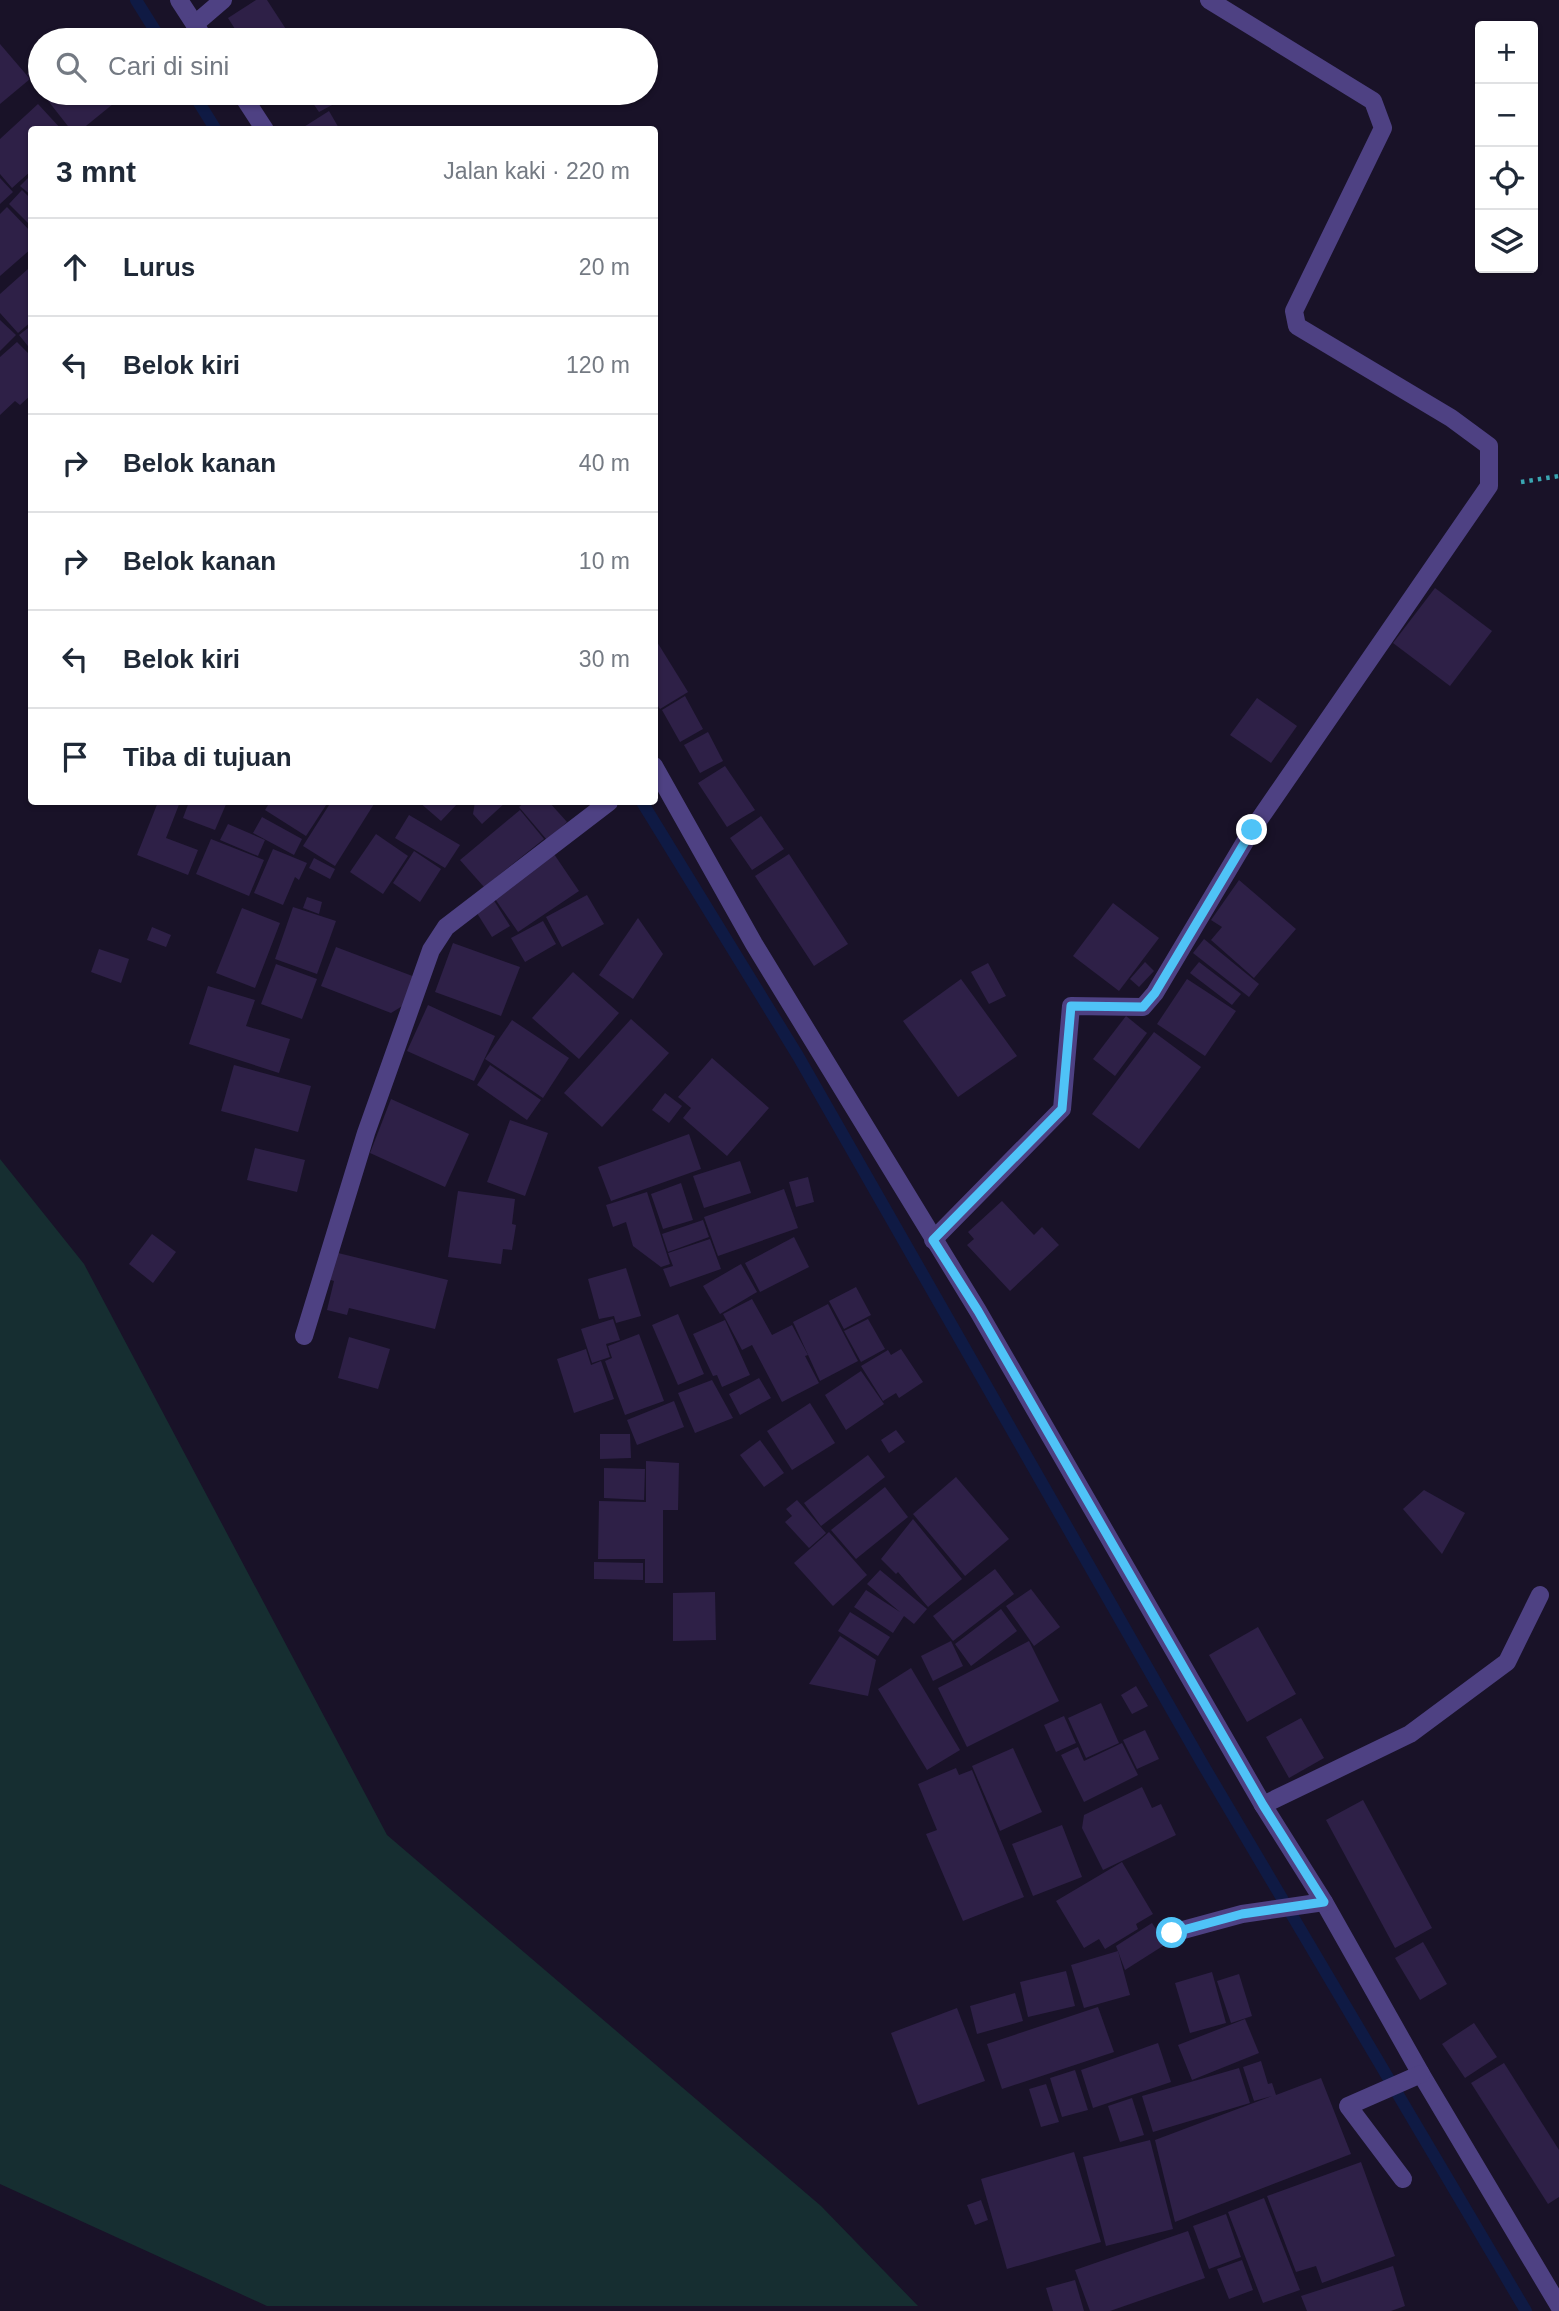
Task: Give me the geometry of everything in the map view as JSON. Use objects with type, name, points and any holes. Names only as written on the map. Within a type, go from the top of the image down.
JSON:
[{"type":"street","points":[[179,0],[198,28]]},
{"type":"street","points":[[195,24],[223,0]]},
{"type":"street","points":[[933,1240],[1062,1109],[1071,1006],[1143,1007],[1155,993],[1252,830],[1489,486],[1489,446],[1451,418],[1297,326],[1294,311],[1383,128],[1373,102],[1209,0]]},
{"type":"street","points":[[249,105],[262,126]]},
{"type":"street","points":[[658,774],[754,944],[978,1311],[1263,1805],[1315,1904],[1416,2076],[1559,2306]]},
{"type":"street","points":[[304,1336],[366,1133],[430,950],[446,927],[605,805]]},
{"type":"street","points":[[1263,1805],[1410,1734],[1507,1662],[1540,1595]]},
{"type":"street","points":[[1172,1933],[1242,1914],[1315,1904]]},
{"type":"street","points":[[1403,2179],[1348,2106],[1416,2076]]},
{"type":"path","points":[[1489,486],[1559,476]]},
{"type":"green space","points":[[0,1159],[84,1264],[387,1835],[821,2206],[918,2306],[267,2306],[0,2184]]},
{"type":"building","points":[[256,0],[267,0],[285,28],[234,28],[228,18]]},
{"type":"building","points":[[0,44],[28,77],[28,81],[0,104]]},
{"type":"building","points":[[37,105],[58,126],[28,126],[28,174],[12,188],[0,174],[0,139]]},
{"type":"building","points":[[51,105],[112,105],[86,126],[68,126]]},
{"type":"building","points":[[314,105],[332,105],[319,112]]},
{"type":"building","points":[[329,111],[338,126],[305,126]]},
{"type":"building","points":[[0,178],[13,192],[0,204]]},
{"type":"building","points":[[28,178],[28,193],[20,186]]},
{"type":"building","points":[[22,190],[28,196],[28,223],[9,204]]},
{"type":"building","points":[[7,207],[28,229],[28,252],[0,276],[0,214]]},
{"type":"building","points":[[28,269],[28,324],[18,333],[0,313],[0,294]]},
{"type":"building","points":[[0,320],[16,335],[0,351]]},
{"type":"building","points":[[28,328],[28,346],[19,335]]},
{"type":"building","points":[[17,342],[28,353],[28,398],[20,405],[15,401],[0,415],[0,357]]},
{"type":"building","points":[[1435,588],[1492,631],[1450,686],[1393,643]]},
{"type":"building","points":[[658,643],[688,692],[660,709],[658,706]]},
{"type":"building","points":[[685,696],[703,729],[680,742],[662,710]]},
{"type":"building","points":[[1257,698],[1297,726],[1271,763],[1230,735]]},
{"type":"building","points":[[708,732],[723,761],[700,773],[684,745]]},
{"type":"building","points":[[725,766],[755,810],[727,827],[698,783]]},
{"type":"building","points":[[157,805],[179,805],[166,838],[198,850],[188,875],[137,855]]},
{"type":"building","points":[[188,805],[226,805],[215,830],[183,818]]},
{"type":"building","points":[[268,805],[326,805],[306,836],[265,810]]},
{"type":"building","points":[[329,805],[373,805],[335,866],[303,846]]},
{"type":"building","points":[[422,805],[456,805],[441,821]]},
{"type":"building","points":[[474,805],[503,805],[482,824],[473,814]]},
{"type":"building","points":[[552,805],[567,822],[547,840],[519,807]]},
{"type":"building","points":[[520,810],[544,839],[484,887],[460,860]]},
{"type":"building","points":[[409,815],[460,845],[445,868],[395,838]]},
{"type":"building","points":[[761,816],[784,849],[752,870],[730,838]]},
{"type":"building","points":[[262,817],[302,839],[294,855],[253,833]]},
{"type":"building","points":[[228,824],[265,840],[258,856],[220,840]]},
{"type":"building","points":[[376,834],[408,856],[383,894],[350,872]]},
{"type":"building","points":[[211,839],[264,860],[249,896],[196,874]]},
{"type":"building","points":[[273,849],[307,863],[299,880],[295,877],[283,905],[254,893]]},
{"type":"building","points":[[414,851],[441,869],[420,902],[393,883]]},
{"type":"building","points":[[554,854],[579,891],[518,932],[493,896]]},
{"type":"building","points":[[789,854],[848,944],[814,966],[755,876]]},
{"type":"building","points":[[314,858],[335,869],[330,879],[309,868]]},
{"type":"building","points":[[1239,880],[1296,929],[1254,978],[1211,940],[1222,927],[1211,920]]},
{"type":"building","points":[[587,895],[604,924],[562,947],[546,917]]},
{"type":"building","points":[[307,897],[322,902],[319,914],[303,908]]},
{"type":"building","points":[[493,899],[510,926],[492,937],[475,910]]},
{"type":"building","points":[[1113,903],[1159,938],[1119,991],[1073,956]]},
{"type":"building","points":[[293,907],[336,921],[317,974],[275,959]]},
{"type":"building","points":[[242,908],[280,923],[255,988],[216,973]]},
{"type":"building","points":[[638,918],[663,954],[633,999],[599,975]]},
{"type":"building","points":[[543,921],[556,944],[525,962],[511,938]]},
{"type":"building","points":[[152,927],[171,935],[166,947],[147,940]]},
{"type":"building","points":[[1204,939],[1259,984],[1249,997],[1193,953]]},
{"type":"building","points":[[453,943],[520,967],[501,1016],[435,992]]},
{"type":"building","points":[[336,947],[415,977],[404,1005],[391,1013],[321,986]]},
{"type":"building","points":[[99,949],[129,959],[121,983],[91,972]]},
{"type":"building","points":[[1145,962],[1154,971],[1139,987],[1130,979]]},
{"type":"building","points":[[1199,962],[1241,994],[1232,1005],[1190,973]]},
{"type":"building","points":[[988,963],[1006,996],[989,1004],[971,972]]},
{"type":"building","points":[[276,964],[317,979],[302,1019],[261,1004]]},
{"type":"building","points":[[573,972],[619,1013],[579,1059],[532,1018]]},
{"type":"building","points":[[961,979],[1017,1056],[958,1097],[903,1021]]},
{"type":"building","points":[[1187,979],[1236,1011],[1205,1056],[1157,1024]]},
{"type":"building","points":[[208,986],[255,1000],[246,1026],[290,1039],[279,1073],[189,1044]]},
{"type":"building","points":[[428,1005],[495,1036],[474,1081],[407,1051]]},
{"type":"building","points":[[1126,1016],[1147,1033],[1115,1076],[1093,1059]]},
{"type":"building","points":[[631,1019],[669,1053],[602,1127],[564,1093]]},
{"type":"building","points":[[512,1020],[569,1058],[543,1098],[485,1059]]},
{"type":"building","points":[[1154,1032],[1201,1067],[1139,1149],[1092,1114]]},
{"type":"building","points":[[712,1058],[769,1108],[727,1156],[683,1118],[691,1108],[678,1097]]},
{"type":"building","points":[[234,1065],[311,1086],[298,1132],[221,1111]]},
{"type":"building","points":[[490,1065],[541,1100],[527,1120],[477,1085]]},
{"type":"building","points":[[665,1093],[682,1106],[669,1123],[652,1110]]},
{"type":"building","points":[[391,1099],[469,1134],[445,1187],[370,1153]]},
{"type":"building","points":[[510,1120],[548,1133],[525,1196],[487,1182]]},
{"type":"building","points":[[689,1134],[701,1169],[611,1201],[598,1167]]},
{"type":"building","points":[[255,1148],[305,1160],[297,1192],[247,1180]]},
{"type":"building","points":[[740,1161],[751,1193],[704,1208],[693,1176]]},
{"type":"building","points":[[808,1177],[814,1202],[796,1207],[789,1182]]},
{"type":"building","points":[[681,1183],[693,1220],[663,1229],[651,1194]]},
{"type":"building","points":[[784,1189],[798,1228],[718,1256],[704,1217]]},
{"type":"building","points":[[458,1191],[515,1199],[512,1224],[516,1225],[512,1250],[503,1249],[501,1264],[448,1257]]},
{"type":"building","points":[[647,1192],[670,1264],[661,1267],[633,1246],[626,1222],[613,1227],[606,1205]]},
{"type":"building","points":[[1002,1201],[1034,1235],[1042,1227],[1059,1245],[1010,1291],[967,1245],[974,1239],[968,1232]]},
{"type":"building","points":[[703,1220],[709,1237],[668,1252],[662,1234]]},
{"type":"building","points":[[152,1234],[176,1252],[153,1283],[129,1264]]},
{"type":"building","points":[[794,1237],[809,1267],[760,1292],[745,1263]]},
{"type":"building","points":[[710,1239],[721,1269],[670,1287],[663,1269],[673,1266],[668,1253]]},
{"type":"building","points":[[334,1252],[448,1280],[435,1329],[349,1308],[347,1315],[327,1310],[334,1281],[328,1279]]},
{"type":"building","points":[[741,1264],[757,1292],[720,1314],[703,1286]]},
{"type":"building","points":[[626,1268],[641,1316],[616,1323],[614,1316],[599,1319],[588,1279]]},
{"type":"building","points":[[856,1287],[871,1315],[844,1329],[829,1301]]},
{"type":"building","points":[[752,1299],[772,1335],[792,1325],[819,1383],[782,1402],[752,1345],[742,1350],[723,1314]]},
{"type":"building","points":[[828,1304],[858,1361],[820,1381],[793,1322]]},
{"type":"building","points":[[678,1314],[704,1374],[678,1385],[652,1325]]},
{"type":"building","points":[[613,1319],[620,1340],[606,1344],[610,1357],[592,1363],[581,1329]]},
{"type":"building","points":[[868,1319],[885,1349],[861,1362],[844,1331]]},
{"type":"building","points":[[725,1320],[750,1375],[722,1387],[717,1375],[713,1376],[693,1334]]},
{"type":"building","points":[[639,1334],[664,1401],[625,1415],[605,1361],[612,1358],[608,1346]]},
{"type":"building","points":[[349,1337],[390,1349],[378,1389],[338,1378]]},
{"type":"building","points":[[586,1349],[591,1365],[601,1361],[614,1399],[574,1413],[557,1359]]},
{"type":"building","points":[[901,1349],[923,1382],[899,1398],[896,1393],[883,1401],[861,1366],[888,1350],[891,1355]]},
{"type":"building","points":[[861,1371],[884,1404],[846,1430],[825,1395]]},
{"type":"building","points":[[759,1378],[771,1398],[740,1415],[729,1394]]},
{"type":"building","points":[[712,1380],[733,1418],[695,1433],[678,1393]]},
{"type":"building","points":[[674,1401],[684,1427],[637,1445],[627,1420]]},
{"type":"building","points":[[810,1403],[835,1443],[792,1470],[767,1431]]},
{"type":"building","points":[[896,1430],[905,1442],[889,1453],[881,1440]]},
{"type":"building","points":[[600,1434],[630,1434],[631,1458],[600,1459]]},
{"type":"building","points":[[760,1440],[784,1473],[764,1487],[740,1455]]},
{"type":"building","points":[[868,1455],[885,1477],[821,1526],[804,1503]]},
{"type":"building","points":[[646,1461],[679,1463],[678,1510],[663,1510],[663,1583],[645,1583],[645,1559],[598,1559],[599,1501],[646,1502]]},
{"type":"building","points":[[604,1468],[645,1469],[644,1500],[604,1498]]},
{"type":"building","points":[[956,1477],[1009,1539],[965,1576],[913,1514]]},
{"type":"building","points":[[885,1487],[908,1517],[856,1559],[831,1530]]},
{"type":"building","points":[[1424,1490],[1465,1513],[1442,1554],[1403,1509]]},
{"type":"building","points":[[797,1500],[826,1533],[809,1548],[785,1522],[792,1516],[786,1509]]},
{"type":"building","points":[[913,1519],[962,1579],[928,1607],[898,1572],[896,1574],[881,1559]]},
{"type":"building","points":[[829,1532],[867,1575],[833,1606],[794,1563]]},
{"type":"building","points":[[594,1562],[643,1563],[643,1580],[594,1579]]},
{"type":"building","points":[[995,1569],[1014,1594],[953,1641],[933,1616]]},
{"type":"building","points":[[880,1570],[927,1609],[914,1624],[904,1616],[893,1633],[854,1607],[866,1590],[900,1612],[867,1584]]},
{"type":"building","points":[[1031,1589],[1060,1627],[1034,1646],[1006,1606]]},
{"type":"building","points":[[715,1592],[716,1640],[673,1641],[673,1593]]},
{"type":"building","points":[[1001,1609],[1017,1631],[971,1666],[955,1644]]},
{"type":"building","points":[[850,1612],[890,1637],[878,1656],[838,1631]]},
{"type":"building","points":[[1258,1627],[1296,1694],[1247,1722],[1209,1655]]},
{"type":"building","points":[[840,1636],[876,1660],[868,1696],[809,1684]]},
{"type":"building","points":[[951,1641],[963,1666],[933,1681],[921,1656]]},
{"type":"building","points":[[1029,1641],[1059,1701],[967,1747],[938,1688]]},
{"type":"building","points":[[911,1668],[960,1750],[927,1770],[878,1689]]},
{"type":"building","points":[[1136,1686],[1148,1706],[1132,1714],[1121,1695]]},
{"type":"building","points":[[1101,1703],[1119,1743],[1086,1758],[1068,1718]]},
{"type":"building","points":[[1064,1716],[1076,1743],[1056,1752],[1044,1725]]},
{"type":"building","points":[[1301,1718],[1324,1758],[1289,1778],[1266,1737]]},
{"type":"building","points":[[1145,1730],[1159,1759],[1137,1769],[1123,1740]]},
{"type":"building","points":[[1122,1743],[1138,1775],[1084,1802],[1061,1755],[1078,1747],[1084,1761]]},
{"type":"building","points":[[1013,1748],[1042,1812],[1000,1831],[972,1766]]},
{"type":"building","points":[[956,1768],[959,1775],[972,1770],[1024,1897],[963,1921],[926,1834],[937,1830],[918,1784]]},
{"type":"building","points":[[1142,1787],[1152,1808],[1161,1804],[1176,1835],[1103,1870],[1082,1828],[1084,1815]]},
{"type":"building","points":[[1363,1800],[1432,1928],[1395,1948],[1326,1820]]},
{"type":"building","points":[[1062,1825],[1082,1877],[1033,1896],[1012,1844]]},
{"type":"building","points":[[1122,1862],[1153,1914],[1136,1924],[1138,1929],[1105,1949],[1099,1939],[1084,1948],[1056,1901]]},
{"type":"building","points":[[1152,1923],[1166,1944],[1125,1970],[1116,1946]]},
{"type":"building","points":[[1423,1942],[1447,1984],[1420,2000],[1395,1958]]},
{"type":"building","points":[[1118,1951],[1130,1995],[1084,2008],[1071,1965]]},
{"type":"building","points":[[1066,1971],[1075,2006],[1028,2017],[1020,1982]]},
{"type":"building","points":[[1212,1972],[1226,2023],[1190,2033],[1175,1983]]},
{"type":"building","points":[[1239,1974],[1252,2016],[1231,2023],[1217,1981]]},
{"type":"building","points":[[1015,1993],[1023,2021],[977,2034],[970,2006]]},
{"type":"building","points":[[1098,2007],[1114,2052],[1002,2089],[987,2044]]},
{"type":"building","points":[[957,2008],[985,2081],[918,2105],[891,2033]]},
{"type":"building","points":[[1245,2019],[1259,2053],[1192,2080],[1178,2045]]},
{"type":"building","points":[[1474,2023],[1497,2057],[1465,2078],[1442,2044]]},
{"type":"building","points":[[1158,2043],[1171,2082],[1093,2108],[1081,2070]]},
{"type":"building","points":[[1261,2061],[1268,2084],[1272,2083],[1276,2095],[1321,2078],[1351,2154],[1175,2222],[1155,2140],[1272,2096],[1254,2101],[1243,2067]]},
{"type":"building","points":[[1504,2063],[1559,2150],[1559,2197],[1548,2204],[1471,2083]]},
{"type":"building","points":[[1239,2068],[1250,2103],[1153,2132],[1142,2096]]},
{"type":"building","points":[[1075,2070],[1088,2110],[1062,2117],[1050,2078]]},
{"type":"building","points":[[1046,2084],[1059,2122],[1041,2127],[1029,2089]]},
{"type":"building","points":[[1132,2098],[1144,2135],[1120,2142],[1108,2106]]},
{"type":"building","points":[[1150,2140],[1173,2229],[1106,2246],[1083,2157]]},
{"type":"building","points":[[1074,2152],[1101,2242],[1007,2269],[981,2179]]},
{"type":"building","points":[[1361,2162],[1395,2256],[1322,2283],[1316,2266],[1296,2272],[1267,2196]]},
{"type":"building","points":[[1264,2198],[1300,2290],[1263,2303],[1228,2212]]},
{"type":"building","points":[[981,2200],[988,2220],[975,2225],[967,2205]]},
{"type":"building","points":[[1226,2214],[1241,2257],[1209,2269],[1193,2226]]},
{"type":"building","points":[[1188,2231],[1205,2278],[1110,2311],[1090,2311],[1075,2270]]},
{"type":"building","points":[[1242,2260],[1253,2290],[1229,2299],[1217,2269]]},
{"type":"building","points":[[1393,2266],[1405,2306],[1391,2311],[1307,2311],[1301,2296]]},
{"type":"building","points":[[1075,2280],[1084,2311],[1053,2311],[1046,2288]]},
{"type":"waterway","points":[[136,0],[154,28]]},
{"type":"waterway","points":[[200,105],[214,126]]},
{"type":"waterway","points":[[644,805],[798,1056],[1202,1763],[1526,2311]]},
{"type":"route","points":[[1172,1933],[1242,1914],[1324,1902],[1263,1805],[978,1311],[933,1240],[1062,1109],[1071,1006],[1143,1007],[1155,993],[1252,830]]}]
